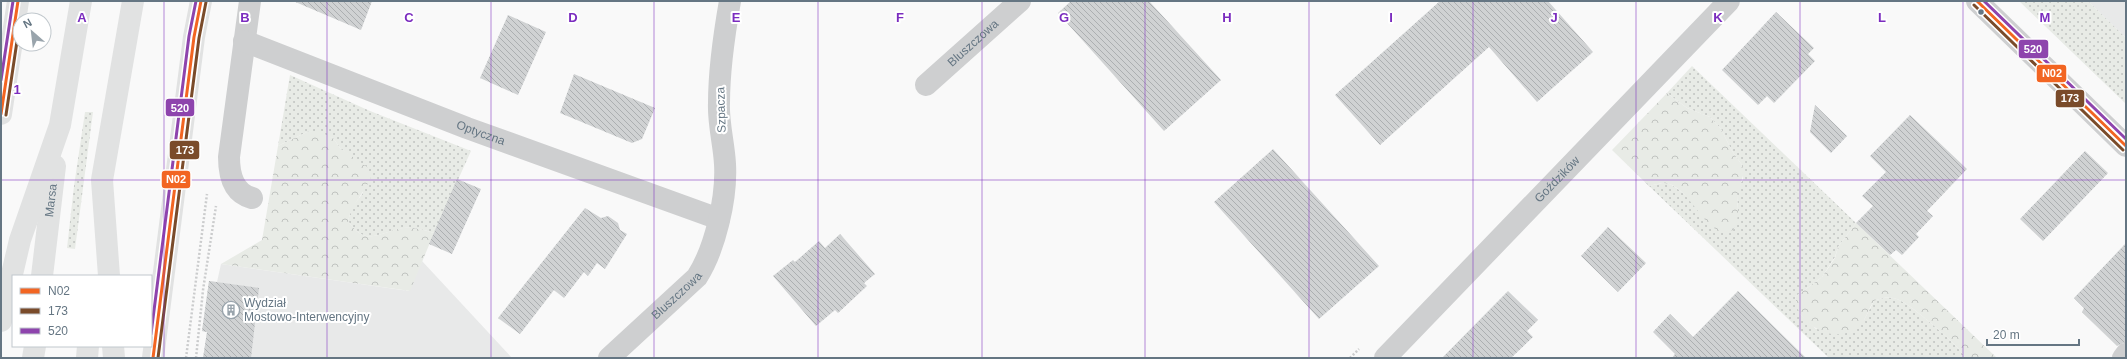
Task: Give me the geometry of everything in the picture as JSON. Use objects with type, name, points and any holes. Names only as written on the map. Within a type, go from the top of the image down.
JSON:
[{"type":"main road","points":[[1,114],[18,1]]},
{"type":"main road","points":[[1,321],[20,240],[60,125],[81,1]]},
{"type":"main road","points":[[94,275],[102,180],[133,1]]},
{"type":"main road","points":[[153,358],[194,37],[201,1]]},
{"type":"main road","name":"Marsa","points":[[42,275],[60,125]]},
{"type":"main road","points":[[102,180],[109,275]]},
{"type":"main road","points":[[33,358],[34,347]]},
{"type":"main road","points":[[87,358],[88,347]]},
{"type":"main road","points":[[113,347],[114,358]]},
{"type":"street","points":[[250,1],[229,157],[229,170],[234,185],[244,196],[252,198]]},
{"type":"street","name":"Szpacza","points":[[719,218],[725,166],[718,105],[724,37],[730,1]]},
{"type":"street","name":"Bluszczowa","points":[[926,85],[1020,1]]},
{"type":"street","name":"Goździków","points":[[1385,358],[1728,1]]},
{"type":"street","points":[[1977,1],[2126,146]]},
{"type":"street","name":"Optyczna","points":[[244,41],[467,128],[719,218]]},
{"type":"street","name":"Bluszczowa","points":[[609,358],[630,350],[697,277],[706,263],[711,250],[719,218]]},
{"type":"street","points":[[2122,358],[2126,354]]},
{"type":"shaded area","points":[[2088,1],[2126,1],[2126,38]]},
{"type":"shaded area","points":[[422,261],[512,358],[203,358],[207,332],[202,331],[209,281],[217,282],[221,264],[409,291]]},
{"type":"green space","points":[[2019,1],[2088,1],[2126,38],[2126,104]]},
{"type":"green space","points":[[1692,66],[1856,223],[1838,247],[1835,257],[1822,277],[1795,297],[1800,314],[1816,329],[1864,320],[1874,301],[1884,298],[1894,298],[1907,304],[1915,310],[1956,346],[1965,358],[1829,358],[1649,186],[1665,183],[1677,188],[1690,200],[1711,224],[1738,210],[1737,196],[1739,185],[1743,180],[1742,165],[1732,151],[1721,129],[1710,117],[1687,108],[1667,93]]},
{"type":"green space","points":[[290,75],[370,111],[471,151],[434,233],[419,229],[404,228],[373,236],[361,234],[348,221],[352,207],[363,193],[350,156],[340,148],[333,138],[309,131],[278,146]]},
{"type":"green space","points":[[1667,93],[1687,108],[1710,117],[1721,129],[1732,151],[1742,165],[1744,172],[1737,196],[1737,223],[1732,231],[1723,232],[1715,229],[1701,215],[1688,198],[1673,185],[1664,183],[1649,186],[1612,150]]},
{"type":"green space","points":[[85,112],[93,112],[75,249],[67,248]]},
{"type":"green space","points":[[309,131],[320,132],[333,138],[340,148],[367,167],[371,178],[355,204],[348,221],[361,234],[367,236],[380,235],[403,228],[419,229],[434,233],[410,291],[221,264],[262,240],[278,146]]},
{"type":"green space","points":[[1856,223],[1997,358],[1965,358],[1956,346],[1915,310],[1907,304],[1894,298],[1884,298],[1874,301],[1861,324],[1851,331],[1843,334],[1827,333],[1806,321],[1800,313],[1795,297],[1822,277],[1835,258],[1838,247]]},
{"type":"building","points":[[293,1],[372,1],[361,30]]},
{"type":"building","points":[[1071,1],[1149,1],[1221,80],[1164,131],[1058,13]]},
{"type":"building","points":[[1440,1],[1548,1],[1593,52],[1537,102],[1489,47],[1380,145],[1335,95]]},
{"type":"building","points":[[1776,12],[1814,48],[1808,54],[1815,61],[1774,103],[1767,96],[1758,105],[1722,70]]},
{"type":"building","points":[[508,15],[546,32],[518,95],[480,78]]},
{"type":"building","points":[[574,74],[655,108],[642,139],[632,143],[560,113]]},
{"type":"building","points":[[1815,105],[1847,136],[1831,153],[1810,132]]},
{"type":"building","points":[[1910,115],[1967,169],[1927,211],[1933,216],[1916,234],[1919,237],[1902,255],[1896,250],[1890,255],[1856,223],[1873,206],[1862,196],[1886,172],[1870,156]]},
{"type":"building","points":[[1273,149],[1379,266],[1319,319],[1214,202]]},
{"type":"building","points":[[2085,151],[2108,173],[2043,241],[2020,219]]},
{"type":"building","points":[[457,179],[481,189],[452,254],[429,244]]},
{"type":"building","points":[[585,208],[601,218],[608,216],[618,223],[620,230],[627,234],[605,269],[597,263],[588,276],[584,272],[564,298],[554,290],[520,334],[498,318]]},
{"type":"building","points":[[1608,227],[1646,263],[1618,292],[1581,256]]},
{"type":"building","points":[[840,234],[875,274],[864,283],[867,286],[838,313],[835,310],[816,326],[773,276],[793,260],[795,262],[819,241],[825,248]]},
{"type":"building","points":[[2126,243],[2126,342],[2117,346],[2082,312],[2084,308],[2074,298]]},
{"type":"building","name":"Wydział Mostowo-Interwencyjny","points":[[209,281],[259,288],[251,358],[203,358],[207,332],[202,331]]},
{"type":"building","points":[[1508,291],[1538,320],[1527,331],[1533,337],[1511,358],[1442,358]]},
{"type":"building","points":[[1738,291],[1806,358],[1672,358],[1675,354],[1653,332],[1670,314],[1693,337]]},
{"type":"transit line","name":"520","points":[[1,80],[13,1]]},
{"type":"transit line","name":"N02","points":[[1,114],[18,1]]},
{"type":"transit line","name":"520","points":[[152,326],[189,36],[196,1]]},
{"type":"transit line","name":"N02","points":[[153,358],[194,37],[201,1]]},
{"type":"transit line","name":"N02","points":[[1977,1],[2126,146]]},
{"type":"transit line","name":"520","points":[[1984,1],[2126,139]]},
{"type":"transit line","name":"173","points":[[158,358],[199,38],[206,2]]},
{"type":"transit line","name":"173","points":[[1974,5],[2123,150]]},
{"type":"transit line","name":"173","points":[[6,115],[15,52]]},
{"type":"place","name":"Wydział Mostowo-Interwencyjny","points":[[231,310]]}]
